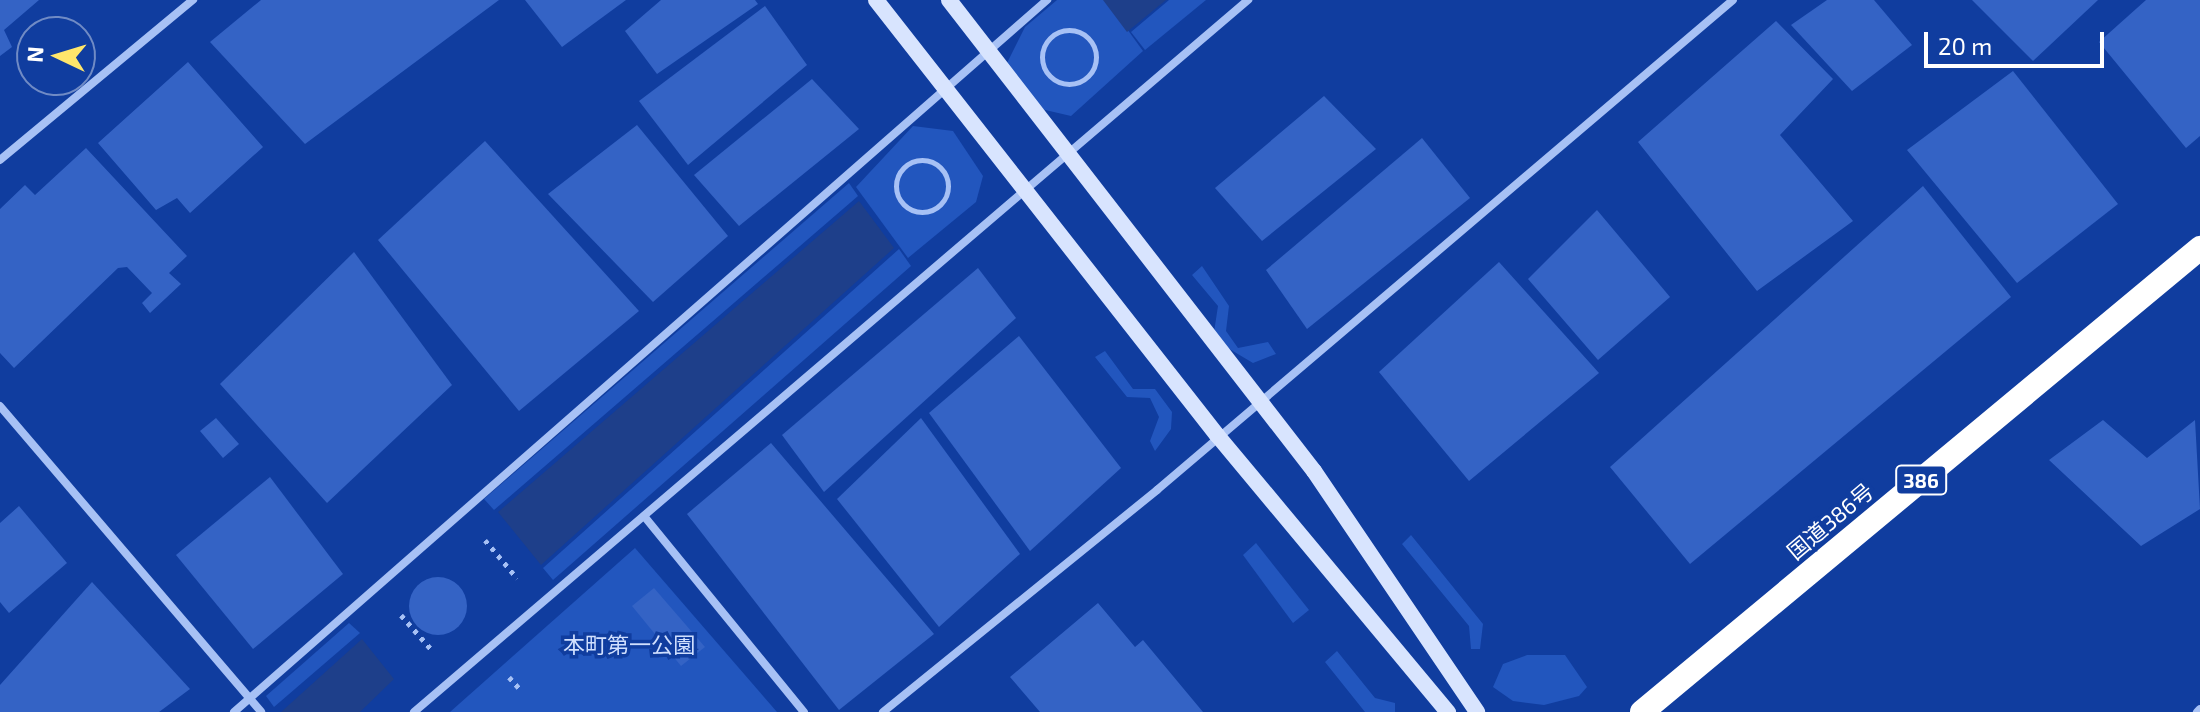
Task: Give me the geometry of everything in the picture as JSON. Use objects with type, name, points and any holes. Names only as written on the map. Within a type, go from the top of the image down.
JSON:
[{"type":"highway","name":"国道386号","points":[[1642,712],[2200,248]]},
{"type":"street","points":[[0,160],[193,0]]},
{"type":"street","points":[[876,0],[1217,435],[1448,712]]},
{"type":"street","points":[[949,0],[1260,401],[1477,712]]},
{"type":"street","points":[[234,712],[1047,0]]},
{"type":"street","points":[[414,712],[963,238],[1070,156],[1248,0]]},
{"type":"street","points":[[883,712],[1260,401],[1727,2]]},
{"type":"street","points":[[0,406],[261,712]]},
{"type":"street","points":[[644,516],[804,712]]},
{"type":"path","points":[[1065,31],[1090,40],[1096,56],[1086,77],[1068,84],[1051,78],[1042,54],[1050,38],[1065,31]]},
{"type":"path","points":[[926,160],[941,168],[949,184],[939,206],[923,213],[901,201],[897,184],[903,169],[926,160]]},
{"type":"path","points":[[463,512],[539,603]]},
{"type":"path","points":[[377,588],[455,677]]},
{"type":"green space","points":[[1057,0],[1106,0],[1143,51],[1071,116],[1041,109],[1006,65],[1025,27]]},
{"type":"green space","points":[[1169,0],[1206,0],[1145,50],[1131,32]]},
{"type":"green space","points":[[913,126],[953,131],[983,176],[976,202],[908,258],[856,187]]},
{"type":"green space","points":[[849,183],[858,196],[494,510],[484,499]]},
{"type":"green space","points":[[899,249],[911,266],[553,580],[543,568]]},
{"type":"green space","points":[[1202,266],[1229,306],[1226,331],[1238,348],[1268,342],[1276,354],[1253,363],[1221,344],[1214,332],[1218,306],[1192,275]]},
{"type":"green space","points":[[1105,351],[1133,389],[1155,389],[1172,412],[1171,429],[1155,451],[1150,441],[1159,417],[1150,398],[1127,397],[1095,357]]},
{"type":"green space","points":[[1411,535],[1483,624],[1480,649],[1471,649],[1469,626],[1402,544]]},
{"type":"green space","points":[[1256,543],[1309,610],[1293,623],[1243,555]]},
{"type":"green space","name":"本町第一公園","points":[[635,548],[777,712],[450,712]]},
{"type":"green space","points":[[349,623],[360,633],[274,707],[266,696]]},
{"type":"green space","points":[[1337,651],[1375,698],[1395,703],[1395,712],[1365,712],[1325,662]]},
{"type":"green space","points":[[1527,655],[1565,655],[1587,687],[1579,696],[1544,705],[1513,701],[1493,687],[1503,664]]},
{"type":"shaded area","points":[[1103,0],[1166,0],[1127,32]]},
{"type":"shaded area","points":[[859,201],[894,248],[541,565],[498,512]]},
{"type":"shaded area","points":[[362,639],[394,679],[360,712],[281,712]]},
{"type":"building","points":[[0,0],[39,0],[20,16],[16,16],[16,20],[4,30],[12,47],[0,56]]},
{"type":"building","points":[[261,0],[499,0],[305,144],[210,42]]},
{"type":"building","points":[[525,0],[626,0],[562,47]]},
{"type":"building","points":[[661,0],[755,0],[758,4],[657,74],[625,31]]},
{"type":"building","points":[[1827,0],[1874,0],[1912,45],[1852,91],[1791,25]]},
{"type":"building","points":[[1972,0],[2098,0],[2033,61]]},
{"type":"building","points":[[2146,0],[2200,0],[2200,136],[2186,148],[2099,42]]},
{"type":"building","points":[[765,6],[807,65],[688,165],[639,101]]},
{"type":"building","points":[[1776,21],[1833,79],[1780,135],[1853,221],[1757,291],[1638,142]]},
{"type":"building","points":[[188,62],[263,147],[190,213],[177,198],[156,210],[98,143]]},
{"type":"building","points":[[2013,71],[2118,204],[2017,283],[1907,150]]},
{"type":"building","points":[[812,79],[859,129],[739,226],[694,175]]},
{"type":"building","points":[[1324,96],[1376,149],[1262,241],[1215,188]]},
{"type":"building","points":[[637,125],[728,236],[653,302],[548,194]]},
{"type":"building","points":[[1422,138],[1470,198],[1307,329],[1266,270]]},
{"type":"building","points":[[485,141],[639,311],[519,411],[378,240]]},
{"type":"building","points":[[86,148],[187,256],[169,273],[181,284],[150,313],[142,303],[152,293],[127,267],[118,268],[14,368],[0,353],[0,209],[25,185],[35,195]]},
{"type":"building","points":[[1923,186],[2011,297],[1690,564],[1610,467]]},
{"type":"building","points":[[1597,210],[1670,297],[1598,360],[1528,279]]},
{"type":"building","points":[[354,252],[452,385],[327,503],[220,384]]},
{"type":"building","points":[[1499,262],[1599,373],[1469,481],[1379,372]]},
{"type":"building","points":[[978,268],[1016,318],[824,492],[782,435]]},
{"type":"building","points":[[1019,336],[1121,468],[1030,551],[929,413]]},
{"type":"building","points":[[216,418],[239,444],[223,458],[200,431]]},
{"type":"building","points":[[921,418],[1020,554],[939,627],[837,499]]},
{"type":"building","points":[[2103,420],[2147,458],[2195,420],[2200,509],[2141,546],[2049,460]]},
{"type":"building","points":[[771,443],[934,634],[839,710],[687,514]]},
{"type":"building","points":[[270,477],[343,574],[253,649],[176,555]]},
{"type":"building","points":[[19,506],[67,563],[9,613],[0,602],[0,523]]},
{"type":"building","points":[[438,577],[458,586],[467,606],[458,626],[438,635],[418,626],[409,606],[418,586]]},
{"type":"building","points":[[92,582],[190,689],[159,712],[0,712],[0,685]]},
{"type":"building","points":[[654,588],[705,647],[681,666],[632,606]]},
{"type":"building","points":[[1098,603],[1135,647],[1143,640],[1203,712],[1040,712],[1010,677]]}]
